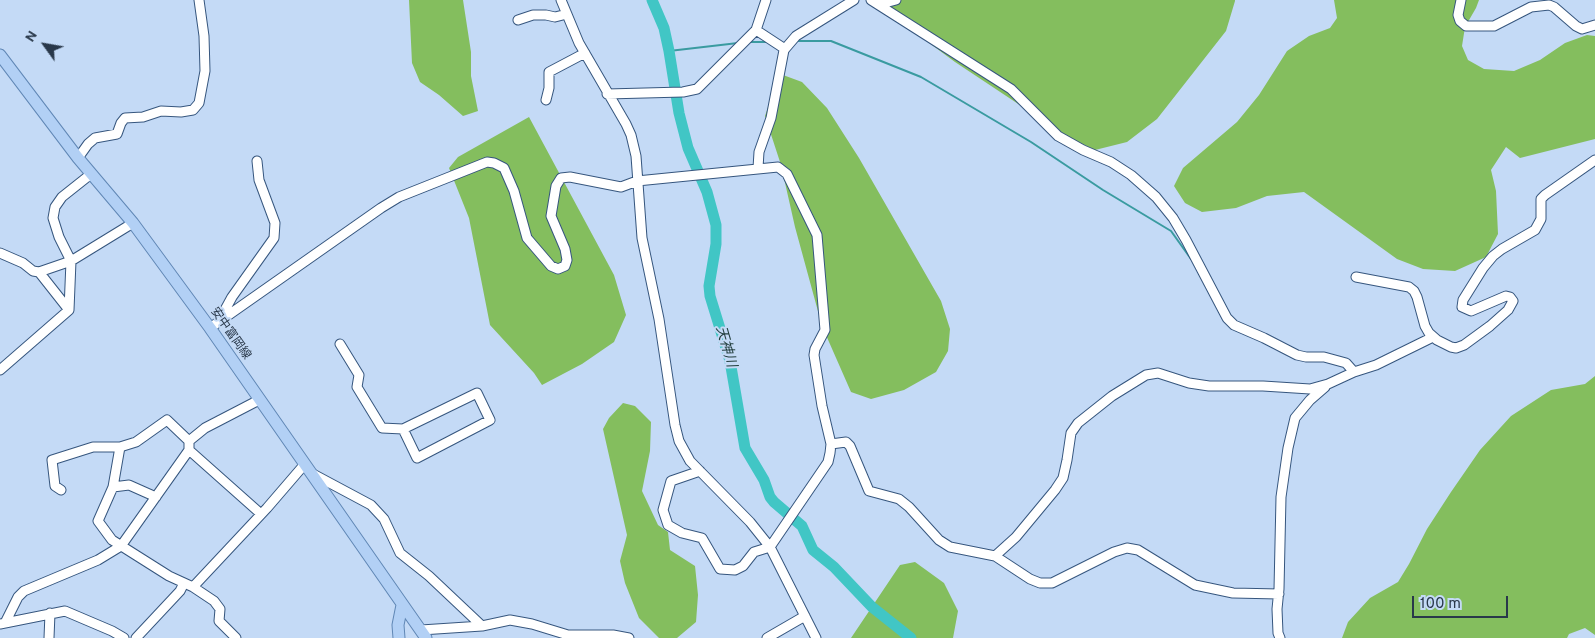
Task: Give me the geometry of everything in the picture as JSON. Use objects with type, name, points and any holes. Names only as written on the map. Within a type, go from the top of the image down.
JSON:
[{"type":"main road","name":"安中富岡線","points":[[0,55],[78,158],[133,223],[214,325],[259,400],[423,634]]},
{"type":"main road","points":[[399,638],[398,625],[402,606]]},
{"type":"street","points":[[78,158],[95,138],[117,134],[125,118],[161,111],[182,112],[193,110],[199,103],[205,71],[204,36],[199,0]]},
{"type":"street","points":[[561,0],[585,53],[631,135],[636,156],[642,238],[659,319],[675,425],[683,451],[750,522],[770,547],[816,638]]},
{"type":"street","points":[[607,94],[683,92],[697,89],[756,30],[766,0]]},
{"type":"street","points":[[758,168],[759,152],[771,118],[785,49],[796,36],[854,0]]},
{"type":"street","points":[[873,1],[885,3],[896,0]]},
{"type":"street","points":[[1461,0],[1458,15],[1460,21],[1466,26],[1494,26],[1531,7],[1549,5],[1582,29],[1595,25]]},
{"type":"street","points":[[873,1],[1012,89],[1058,136],[1083,150],[1111,162],[1131,175],[1156,197],[1173,218],[1227,318],[1234,325],[1297,355],[1324,357],[1346,363],[1354,372]]},
{"type":"street","points":[[518,20],[534,15],[555,17],[567,14]]},
{"type":"street","points":[[756,30],[785,49]]},
{"type":"street","points":[[546,100],[549,88],[549,72],[585,53]]},
{"type":"street","points":[[214,325],[274,238],[275,223],[259,180],[257,160]]},
{"type":"street","points":[[1356,277],[1409,287],[1414,291],[1425,326],[1433,337],[1451,347],[1456,348],[1464,345],[1490,326],[1508,310],[1513,302],[1510,297],[1501,298],[1471,311],[1462,307],[1463,300],[1483,268],[1502,249],[1535,230],[1541,220],[1542,199],[1545,195],[1595,160]]},
{"type":"street","points":[[214,325],[393,201],[487,162],[494,162],[504,168],[514,191],[526,238],[550,266],[558,269],[565,266],[567,260],[565,249],[551,216],[556,186],[561,178],[570,177],[621,187],[637,181],[778,167],[787,174],[817,235],[825,330],[815,349],[814,355],[822,406],[831,444],[828,462],[770,547],[754,552],[743,566],[735,570],[720,569],[702,538],[682,533],[668,525],[663,510],[671,481],[700,471]]},
{"type":"street","points":[[0,370],[69,310],[71,261],[59,237],[53,218],[55,207],[62,197],[91,174]]},
{"type":"street","points":[[0,252],[17,260],[32,271],[39,272],[71,261],[133,223]]},
{"type":"street","points":[[39,272],[69,310]]},
{"type":"street","points":[[995,556],[1016,537],[1063,478],[1068,460],[1071,434],[1078,423],[1112,396],[1146,375],[1158,374],[1189,383],[1209,386],[1264,386],[1304,389],[1328,384],[1433,337]]},
{"type":"street","points":[[340,344],[359,375],[357,387],[382,428],[403,429],[477,394],[490,420],[417,458],[403,429]]},
{"type":"street","points":[[1280,638],[1277,609],[1281,497],[1288,448],[1295,418],[1310,400],[1328,384]]},
{"type":"street","points":[[2,624],[18,597],[24,591],[98,560],[121,546],[189,446],[205,428],[259,400]]},
{"type":"street","points":[[62,490],[55,486],[52,460],[93,447],[120,447],[136,442],[167,420],[189,446],[261,514]]},
{"type":"street","points":[[831,444],[846,442],[850,446],[869,490],[899,499],[939,540],[950,547],[995,556],[1030,579],[1040,583],[1052,583],[1114,552],[1127,548],[1138,550],[1195,585],[1233,593],[1279,594]]},
{"type":"street","points":[[120,447],[113,487],[98,521],[112,540],[169,576],[193,587],[214,601],[220,609],[219,621],[234,637]]},
{"type":"street","points":[[193,587],[261,514],[307,469],[371,505],[384,519],[400,553],[429,576],[482,626]]},
{"type":"street","points":[[113,487],[129,485],[156,497]]},
{"type":"street","points":[[136,638],[180,591],[184,583]]},
{"type":"street","points":[[2,624],[65,611],[124,638]]},
{"type":"street","points":[[49,638],[50,613]]},
{"type":"street","points":[[767,638],[805,616]]},
{"type":"street","points":[[423,634],[510,620],[532,624],[568,635],[614,635],[629,638]]},
{"type":"green space","points":[[409,0],[463,0],[471,52],[471,76],[478,111],[463,116],[439,95],[420,82],[412,63]]},
{"type":"green space","points":[[871,0],[1235,1],[1226,31],[1157,119],[1127,142],[1095,150],[1068,137],[955,62]]},
{"type":"green space","points":[[1334,0],[1479,0],[1465,27],[1462,46],[1468,60],[1484,69],[1514,71],[1540,60],[1565,43],[1587,35],[1595,36],[1595,139],[1520,158],[1506,147],[1491,170],[1496,191],[1498,234],[1486,257],[1455,271],[1423,269],[1397,259],[1304,192],[1267,196],[1236,208],[1202,212],[1185,203],[1174,186],[1183,168],[1237,122],[1259,95],[1287,51],[1309,36],[1330,28],[1337,18]]},
{"type":"green space","points":[[783,75],[802,82],[827,108],[859,158],[941,301],[950,329],[948,351],[936,372],[904,390],[871,399],[851,392],[822,326],[795,227],[781,165],[765,116],[773,92]]},
{"type":"green space","points":[[529,117],[614,275],[626,315],[614,342],[582,364],[542,385],[534,373],[490,325],[469,218],[449,168],[458,157]]},
{"type":"green space","points":[[1595,376],[1595,635],[1585,628],[1569,634],[1567,638],[1342,638],[1348,622],[1370,598],[1398,582],[1427,529],[1451,492],[1480,450],[1511,416],[1551,390],[1585,384]]},
{"type":"green space","points":[[623,403],[635,406],[651,422],[650,451],[642,491],[658,525],[668,532],[670,550],[695,566],[698,595],[696,622],[677,638],[659,638],[639,618],[625,583],[620,561],[627,535],[603,429],[609,418]]},
{"type":"green space","points":[[915,562],[944,583],[958,611],[953,638],[851,638],[900,565]]},
{"type":"waterway","name":"天神川","points":[[652,0],[664,28],[679,113],[688,148],[707,192],[716,225],[716,244],[709,286],[710,296],[730,361],[745,448],[764,480],[770,497],[802,526],[813,550],[834,567],[872,607],[911,638]]},
{"type":"waterway","points":[[796,41],[831,41],[921,77],[1031,142],[1103,190],[1171,231],[1191,259]]},
{"type":"waterway","points":[[748,42],[768,42]]},
{"type":"waterway","points":[[669,51],[738,43]]}]
